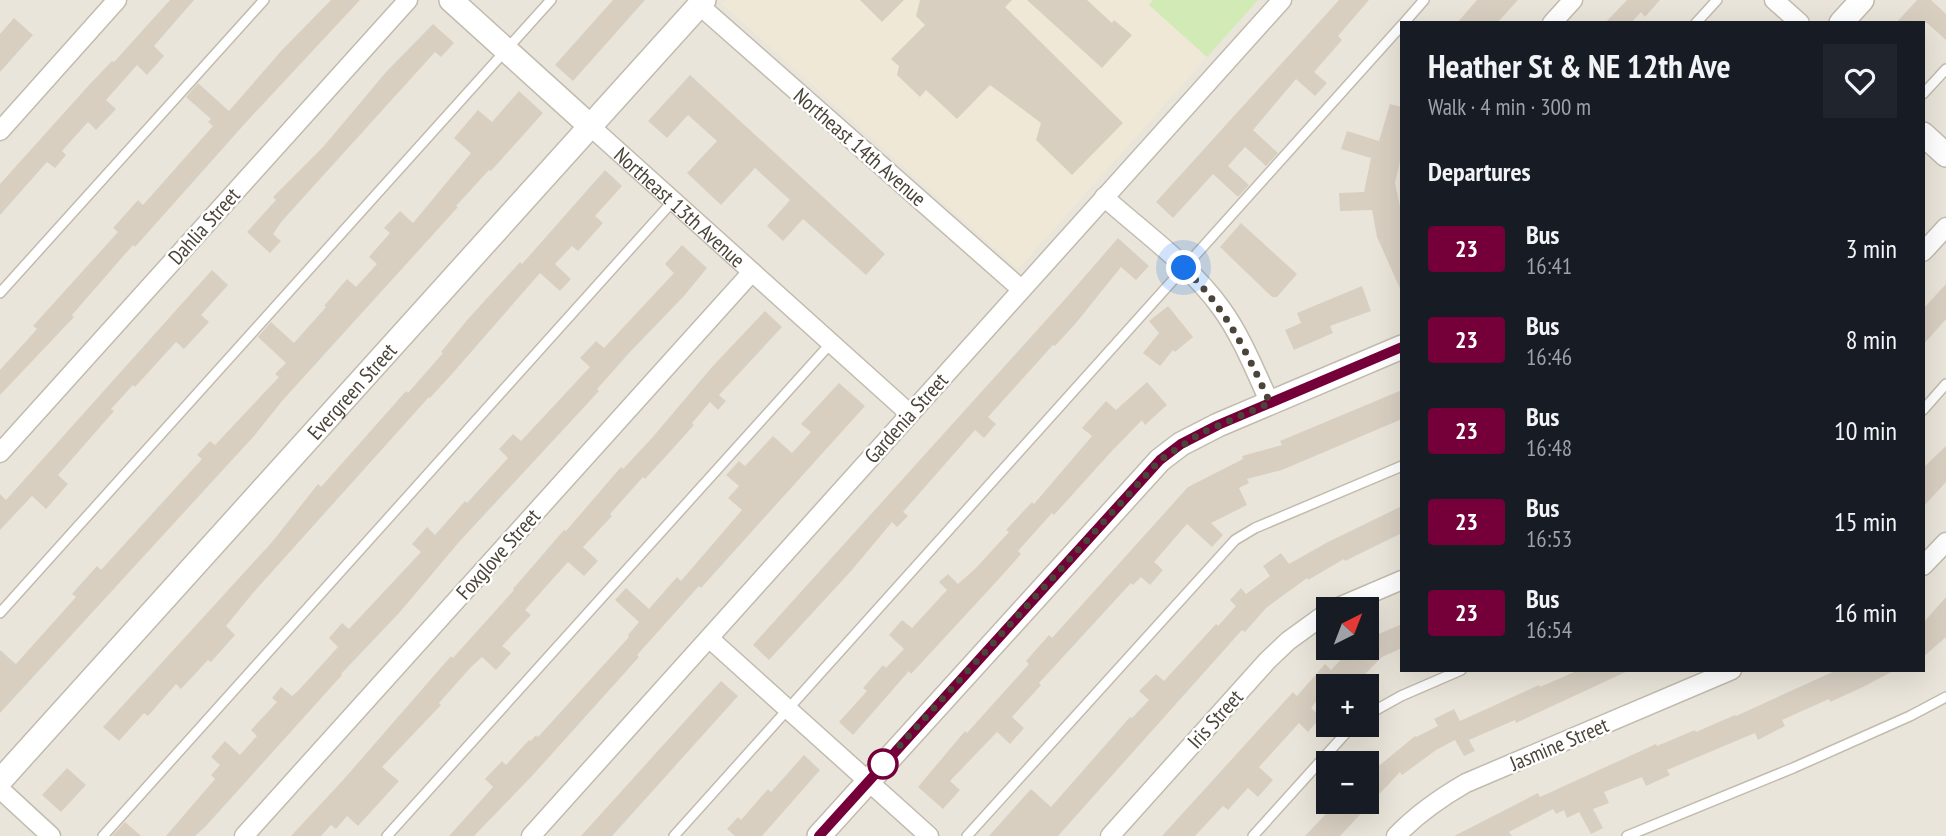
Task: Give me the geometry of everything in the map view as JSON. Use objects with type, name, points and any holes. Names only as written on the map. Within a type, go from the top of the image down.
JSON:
[{"type":"street","points":[[0,131],[117,0]]},
{"type":"street","name":"Dahlia Street","points":[[0,453],[408,0]]},
{"type":"street","name":"Northeast 13th Avenue","points":[[451,0],[910,414]]},
{"type":"street","name":"Gardenia Street","points":[[531,836],[1282,0]]},
{"type":"street","points":[[1554,21],[1573,0]]},
{"type":"street","points":[[1774,0],[1798,21]]},
{"type":"street","points":[[1843,21],[1862,0]]},
{"type":"street","name":"Evergreen Street","points":[[0,781],[701,3]]},
{"type":"street","name":"Northeast 14th Avenue","points":[[701,3],[1021,289]]},
{"type":"street","points":[[1925,136],[1946,155]]},
{"type":"street","points":[[1104,197],[1202,285],[1233,327],[1270,403]]},
{"type":"street","points":[[1925,250],[1946,227]]},
{"type":"street","name":"Foxglove Street","points":[[244,836],[752,272]]},
{"type":"street","points":[[819,836],[1160,460],[1201,433],[1400,348]]},
{"type":"street","points":[[1925,564],[1946,542]]},
{"type":"street","points":[[1363,597],[1400,581]]},
{"type":"street","name":"Iris Street","points":[[1110,836],[1267,661],[1316,620]]},
{"type":"street","points":[[710,639],[929,836]]},
{"type":"street","name":"Jasmine Street","points":[[1396,836],[1416,816],[1466,783],[1727,672]]},
{"type":"street","points":[[0,789],[51,836]]},
{"type":"lane","points":[[0,293],[264,0]]},
{"type":"lane","points":[[0,613],[551,0]]},
{"type":"lane","points":[[1406,21],[1424,0]]},
{"type":"lane","points":[[1698,21],[1717,0]]},
{"type":"lane","points":[[674,836],[1400,27]]},
{"type":"lane","points":[[1925,92],[1946,69]]},
{"type":"lane","points":[[103,836],[673,201]]},
{"type":"lane","points":[[387,836],[831,343]]},
{"type":"lane","points":[[1925,408],[1946,384]]},
{"type":"lane","points":[[967,836],[1236,540],[1255,528],[1400,467]]},
{"type":"lane","points":[[1379,708],[1456,672]]},
{"type":"lane","points":[[1627,836],[1793,768],[1946,697]]},
{"type":"lane","points":[[1253,836],[1342,737]]},
{"type":"shaded area","points":[[0,0],[1946,0],[1946,836],[0,836]]},
{"type":"shaded area","points":[[726,0],[1153,0],[1149,5],[1207,57],[1018,269],[722,4]]},
{"type":"green space","points":[[1153,0],[1258,0],[1207,57],[1149,5]]},
{"type":"building","points":[[170,0],[194,0],[154,46],[164,56],[147,75],[137,65],[106,100],[116,109],[96,130],[88,122],[62,151],[66,155],[55,168],[47,162],[0,215],[0,184]]},
{"type":"building","points":[[331,0],[360,0],[135,247],[133,245],[72,315],[74,317],[0,395],[0,370],[37,329],[33,326],[118,232],[113,228],[138,200],[143,205],[213,126],[208,122],[211,119],[186,97],[198,83],[229,111],[282,50]]},
{"type":"building","points":[[613,0],[645,0],[573,81],[555,65]]},
{"type":"building","points":[[860,0],[904,0],[882,22]]},
{"type":"building","points":[[920,0],[1012,0],[1005,7],[1123,123],[1072,175],[1036,140],[1041,123],[990,85],[957,119],[926,90],[920,97],[897,75],[899,66],[891,59],[925,25],[916,16]]},
{"type":"building","points":[[1027,0],[1087,0],[1112,23],[1114,20],[1132,35],[1102,68]]},
{"type":"building","points":[[1339,0],[1369,0],[1338,36],[1342,40],[1314,72],[1327,83],[1315,96],[1296,79],[1253,130],[1278,153],[1266,166],[1245,147],[1228,166],[1249,185],[1238,197],[1213,174],[1173,218],[1156,202]]},
{"type":"building","points":[[1477,0],[1518,0],[1499,21],[1459,21]]},
{"type":"building","points":[[1627,0],[1660,0],[1645,17],[1641,12],[1633,21],[1607,21]]},
{"type":"building","points":[[1917,0],[1931,0],[1946,14],[1946,40],[1925,21],[1898,21]]},
{"type":"building","points":[[14,18],[33,35],[0,72],[0,34]]},
{"type":"building","points":[[433,24],[454,43],[441,57],[435,52],[282,221],[273,234],[281,241],[270,253],[247,232],[276,200],[273,197],[324,146],[386,72]]},
{"type":"building","points":[[690,75],[885,254],[866,275],[803,219],[783,241],[767,226],[790,200],[755,168],[721,205],[687,173],[717,141],[688,115],[667,138],[648,121]]},
{"type":"building","points":[[519,91],[543,113],[456,206],[458,207],[282,401],[254,436],[0,713],[0,650],[16,664],[76,597],[72,594],[97,566],[101,570],[202,459],[197,455],[210,441],[215,445],[279,377],[275,374],[286,363],[258,337],[271,322],[294,343],[347,279],[356,287],[377,264],[369,257],[390,233],[384,228],[400,211],[413,223],[471,153],[454,138],[478,110],[492,122]]},
{"type":"building","points":[[1390,104],[1400,106],[1400,162],[1395,183],[1400,207],[1400,289],[1377,237],[1372,210],[1340,211],[1339,193],[1364,192],[1371,158],[1341,149],[1347,131],[1379,141]]},
{"type":"building","points":[[605,170],[622,186],[595,216],[603,223],[578,251],[572,246],[555,264],[571,279],[560,291],[540,273],[252,594],[226,626],[235,635],[211,662],[208,660],[181,689],[176,684],[148,716],[144,713],[119,741],[103,727],[272,542],[318,484],[321,487],[406,391],[408,393],[468,319],[520,262],[522,264]]},
{"type":"building","points":[[1241,223],[1297,274],[1277,297],[1272,297],[1220,247]]},
{"type":"building","points":[[1118,238],[1149,266],[1136,280],[1121,267],[1076,323],[988,417],[996,424],[984,438],[975,430],[903,512],[908,516],[897,527],[892,522],[769,660],[753,645]]},
{"type":"building","points":[[682,245],[707,268],[684,296],[630,352],[597,389],[599,391],[459,542],[400,612],[205,827],[195,836],[166,836],[215,779],[211,775],[220,765],[211,757],[225,741],[240,755],[257,736],[251,730],[277,702],[272,698],[281,687],[292,696],[338,647],[329,638],[342,623],[349,629],[421,552],[412,544],[427,527],[435,535],[508,458],[499,449],[513,434],[521,441],[590,367],[580,358],[596,341],[604,348],[674,273],[665,264]]},
{"type":"building","points":[[212,270],[228,285],[201,315],[209,322],[184,349],[176,342],[111,409],[114,411],[58,475],[68,484],[46,509],[32,496],[0,530],[0,494],[6,500]]},
{"type":"building","points":[[1946,284],[1946,319],[1925,343],[1925,307]]},
{"type":"building","points":[[1362,286],[1371,311],[1330,326],[1333,333],[1294,350],[1285,330],[1301,323],[1297,313]]},
{"type":"building","points":[[1168,306],[1193,337],[1175,352],[1173,350],[1160,366],[1143,353],[1159,333],[1149,321]]},
{"type":"building","points":[[765,311],[782,327],[719,395],[726,401],[718,410],[710,402],[692,423],[694,425],[645,479],[643,477],[583,547],[598,561],[584,576],[568,562],[525,610],[531,615],[502,646],[511,653],[496,670],[482,657],[472,666],[439,703],[441,705],[382,767],[399,781],[358,826],[347,816],[336,829],[331,825],[321,836],[291,836],[451,656],[453,658],[514,590],[564,530],[566,531],[621,467],[623,469],[652,438],[712,367]]},
{"type":"building","points":[[1147,382],[1167,405],[1145,425],[1142,420],[1054,515],[1052,513],[1018,551],[1021,554],[997,581],[911,674],[909,671],[853,735],[839,722],[867,691],[863,688],[883,665],[886,668],[904,649],[889,635],[902,620],[912,628],[947,590],[939,582],[948,574],[958,584],[975,569],[1009,532],[1006,530],[1032,502],[1034,504],[1092,436],[1082,428],[1106,401],[1116,410]]},
{"type":"building","points":[[839,383],[865,406],[701,588],[699,586],[532,776],[474,836],[449,836],[493,787],[485,779],[502,761],[506,765],[529,740],[536,735],[538,737],[629,637],[639,622],[615,600],[626,588],[649,609],[677,577],[681,581],[742,510],[728,498],[739,486],[726,475],[739,461],[745,466],[773,436],[792,453],[811,432],[801,424]]},
{"type":"building","points":[[1400,391],[1400,420],[1282,470],[1247,479],[1249,483],[1239,488],[1247,505],[1211,523],[1223,535],[1212,547],[1187,524],[1154,562],[1163,570],[1150,585],[1141,577],[1133,585],[1131,583],[1039,683],[1041,685],[1012,717],[1024,728],[1010,744],[997,732],[950,781],[960,790],[943,809],[918,787],[965,731],[967,733],[1029,664],[1026,661],[1049,635],[1052,638],[1188,487],[1243,459],[1242,456],[1282,445],[1280,441]]},
{"type":"building","points":[[1946,446],[1946,482],[1925,505],[1925,466]]},
{"type":"building","points":[[1400,507],[1400,534],[1345,561],[1344,559],[1308,580],[1307,578],[1266,608],[1245,632],[1242,630],[1058,836],[989,836],[1031,789],[1051,807],[1130,717],[1149,700],[1139,691],[1156,674],[1164,681],[1236,606],[1230,600],[1241,588],[1246,594],[1270,576],[1263,566],[1281,553],[1289,564]]},
{"type":"building","points":[[1946,597],[1946,637],[1925,655],[1925,621]]},
{"type":"building","points":[[1400,625],[1400,649],[1379,660],[1379,634]]},
{"type":"building","points":[[1341,660],[1379,660],[1365,674],[1316,674],[1325,664],[1331,670]]},
{"type":"building","points":[[1574,672],[1626,672],[1516,723],[1515,720],[1469,740],[1475,751],[1464,756],[1455,740],[1436,750],[1402,775],[1400,772],[1379,794],[1379,764],[1415,736],[1438,726],[1434,719],[1454,709],[1460,721],[1539,685],[1540,687]]},
{"type":"building","points":[[1833,672],[1891,672],[1830,702],[1829,699],[1782,720],[1785,726],[1758,740],[1755,733],[1667,770],[1670,775],[1646,786],[1642,777],[1604,792],[1609,803],[1593,809],[1603,828],[1591,834],[1579,812],[1567,818],[1564,810],[1556,814],[1553,809],[1509,832],[1512,836],[1454,836],[1538,793],[1540,797],[1656,744],[1657,746],[1736,716]]},
{"type":"building","points":[[1316,674],[1316,702],[1311,708],[1316,712],[1316,723],[1308,732],[1299,723],[1259,767],[1273,780],[1258,797],[1248,788],[1228,810],[1223,806],[1195,836],[1162,836],[1293,692],[1297,696]]},
{"type":"building","points":[[721,681],[738,696],[622,825],[612,836],[581,836]]},
{"type":"building","points":[[804,755],[820,770],[762,836],[735,836],[727,829],[738,817],[741,820],[768,789],[771,792]]},
{"type":"building","points":[[67,768],[86,785],[61,812],[42,795]]},
{"type":"building","points":[[1326,814],[1361,814],[1340,836],[1305,836]]},
{"type":"building","points":[[125,822],[141,836],[112,836]]},
{"type":"bus line","name":"23","points":[[819,836],[1160,460],[1181,444],[1218,425],[1400,348]]},
{"type":"route","points":[[883,764],[1160,460],[1201,433],[1270,403],[1233,327],[1202,285],[1184,268]]}]
